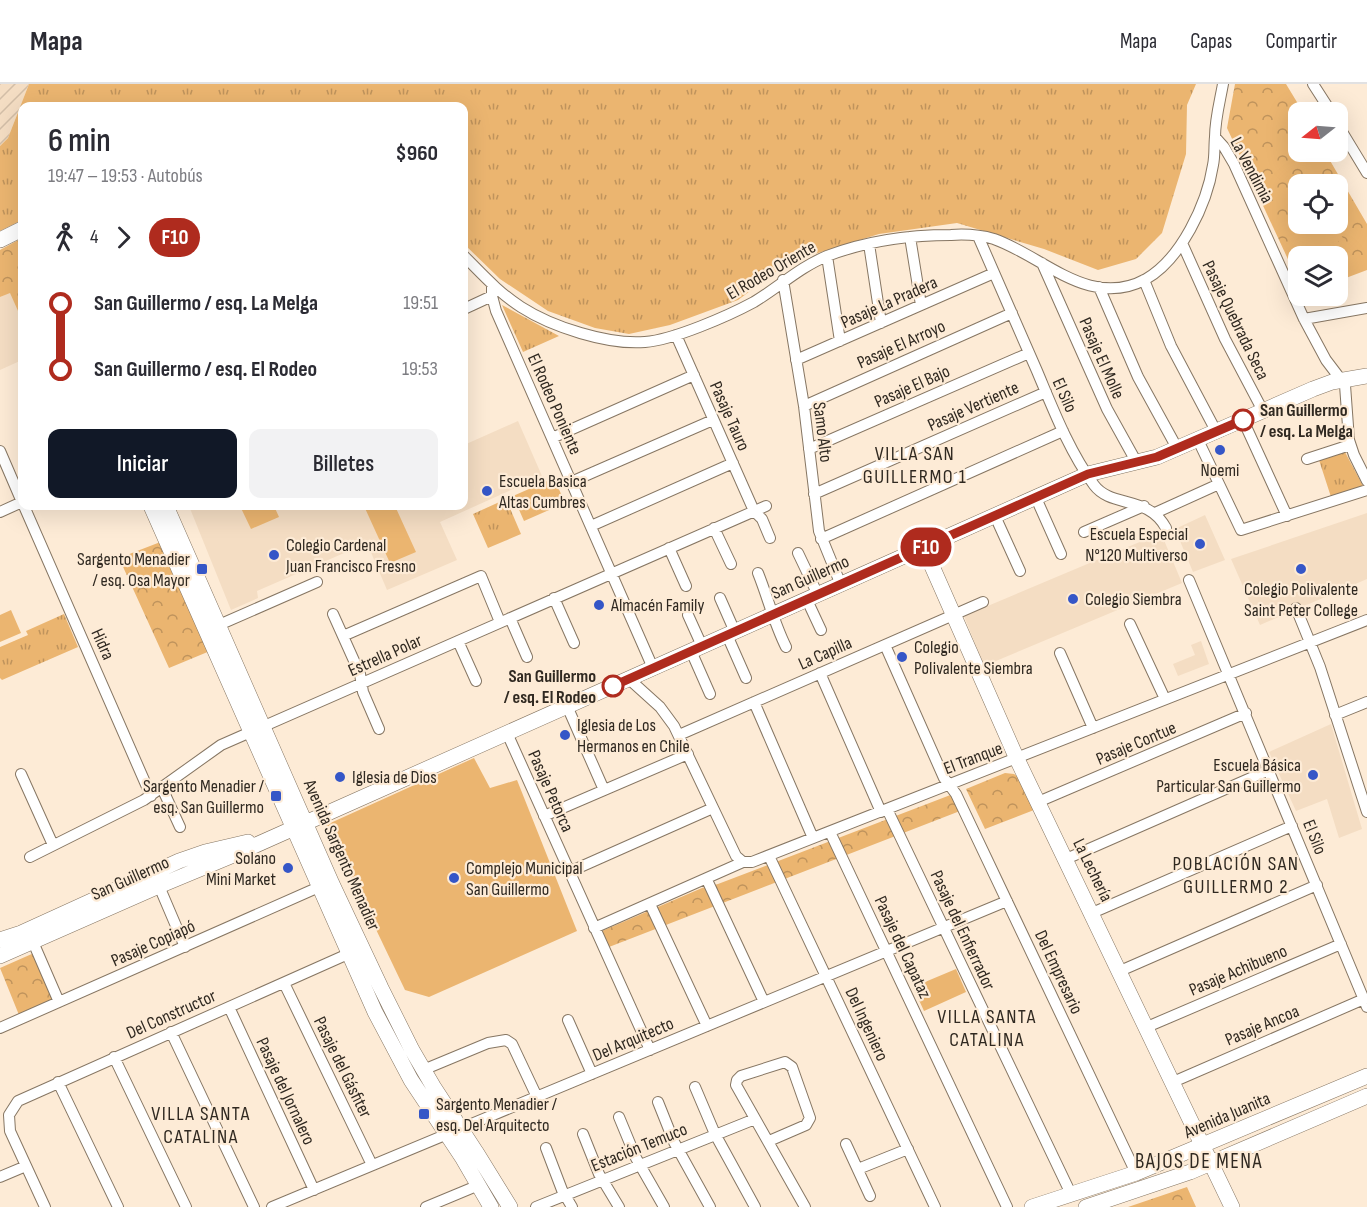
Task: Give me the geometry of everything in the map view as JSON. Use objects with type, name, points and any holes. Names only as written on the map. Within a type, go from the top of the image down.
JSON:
[{"type":"street","name":"El Rodeo Oriente","points":[[468,260],[511,300],[533,314],[591,335],[622,342],[644,343],[676,335],[754,301],[783,280],[827,256],[869,243],[910,237],[978,236],[1002,242],[1080,283],[1099,287],[1121,286],[1144,280],[1166,263],[1190,230],[1209,182],[1215,156],[1215,137],[1223,84]]},
{"type":"street","points":[[1313,84],[1324,102]]},
{"type":"street","name":"La Vendimia","points":[[1215,137],[1234,164],[1304,319],[1326,360],[1346,388],[1350,445],[1367,481]]},
{"type":"street","points":[[1348,142],[1367,173]]},
{"type":"street","points":[[0,240],[18,231]]},
{"type":"street","name":"El Silo","points":[[978,236],[1063,431],[1097,488],[1104,493],[1144,506],[1155,513],[1166,528]]},
{"type":"street","points":[[910,237],[921,305]]},
{"type":"street","points":[[869,243],[881,323]]},
{"type":"street","name":"Pasaje Quebrada Seca","points":[[1182,243],[1209,308],[1263,411]]},
{"type":"street","points":[[827,256],[840,341]]},
{"type":"street","name":"Pasaje El Molle","points":[[1042,263],[1107,409],[1137,463]]},
{"type":"street","name":"Pasaje La Pradera","points":[[796,360],[994,273]]},
{"type":"street","name":"Samo Alto","points":[[783,280],[804,406],[821,538],[841,585]]},
{"type":"street","points":[[1144,280],[1171,346],[1216,431]]},
{"type":"street","name":"El Rodeo Poniente","points":[[492,284],[496,311],[653,668]]},
{"type":"street","points":[[1099,287],[1138,376],[1177,448]]},
{"type":"street","points":[[468,307],[492,296]]},
{"type":"street","points":[[1304,319],[1367,308]]},
{"type":"street","name":"Pasaje El Arroyo","points":[[804,406],[1012,313]]},
{"type":"street","name":"Pasaje Tauro","points":[[676,335],[754,511],[762,519],[770,538]]},
{"type":"street","name":"Pasaje El Bajo","points":[[809,449],[1029,353]]},
{"type":"street","points":[[552,438],[694,375]]},
{"type":"street","name":"San Guillermo","points":[[0,956],[238,853],[1088,474],[1106,468],[1137,463],[1198,440],[1313,388],[1367,376]]},
{"type":"street","name":"Pasaje Vertiente","points":[[814,494],[1046,392]]},
{"type":"street","points":[[571,482],[713,420]]},
{"type":"street","points":[[1243,420],[1287,516]]},
{"type":"street","points":[[821,538],[1063,431]]},
{"type":"street","points":[[1198,440],[1240,530],[1367,490]]},
{"type":"street","points":[[1307,459],[1350,445]]},
{"type":"street","name":"Hidra","points":[[0,451],[18,492]]},
{"type":"street","points":[[591,526],[732,463]]},
{"type":"street","points":[[1155,513],[1219,484]]},
{"type":"street","points":[[1036,498],[1061,554]]},
{"type":"street","points":[[0,513],[18,505]]},
{"type":"street","name":"Estrella Polar","points":[[30,857],[151,796],[212,750],[766,506]]},
{"type":"street","points":[[1084,532],[1144,506]]},
{"type":"street","name":"Hidra","points":[[26,510],[151,796]]},
{"type":"street","name":"Avenida Sargento Menadier","points":[[153,510],[213,627]]},
{"type":"street","name":"Avenida Sargento Menadier","points":[[168,510],[213,627],[300,825],[491,1207]]},
{"type":"street","points":[[995,516],[1020,571]]},
{"type":"street","points":[[714,528],[731,564]]},
{"type":"street","points":[[669,548],[686,586]]},
{"type":"street","name":"La Lechería","points":[[924,548],[1017,759],[1232,1207]]},
{"type":"street","points":[[798,553],[822,630]]},
{"type":"street","points":[[758,573],[771,603],[775,626],[786,647]]},
{"type":"street","points":[[343,636],[481,576],[527,657]]},
{"type":"street","name":"El Silo","points":[[1189,580],[1365,1003]]},
{"type":"street","points":[[213,627],[316,582]]},
{"type":"street","points":[[554,598],[574,643]]},
{"type":"street","points":[[720,598],[746,678]]},
{"type":"street","name":"La Capilla","points":[[679,735],[983,602]]},
{"type":"street","points":[[1296,608],[1311,642],[1335,715],[1362,777],[1367,812]]},
{"type":"street","points":[[333,614],[360,674],[379,729]]},
{"type":"street","points":[[688,615],[710,694]]},
{"type":"street","name":"El Tranque","points":[[594,928],[707,880],[743,862],[749,863],[769,856],[1367,620]]},
{"type":"street","points":[[1130,624],[1165,699]]},
{"type":"street","points":[[458,641],[476,681]]},
{"type":"street","name":"Del Empresario","points":[[885,645],[944,778],[956,794],[1137,1173]]},
{"type":"street","points":[[1060,653],[1093,728]]},
{"type":"street","name":"Pasaje del Enfierrador","points":[[820,674],[884,811],[944,927],[1071,1194]]},
{"type":"street","points":[[629,679],[660,707],[679,735],[736,856],[743,862]]},
{"type":"street","points":[[754,702],[813,838]]},
{"type":"street","points":[[1335,715],[1367,702]]},
{"type":"street","points":[[567,706],[604,790]]},
{"type":"street","name":"Pasaje Contue","points":[[1038,802],[1246,713]]},
{"type":"street","name":"Pasaje Petorca","points":[[507,733],[650,1050]]},
{"type":"street","points":[[544,816],[688,754]]},
{"type":"street","points":[[1066,859],[1269,770]]},
{"type":"street","points":[[21,774],[53,845]]},
{"type":"street","points":[[162,788],[180,827]]},
{"type":"street","points":[[569,872],[713,808]]},
{"type":"street","name":"Avenida Sargento Menadier","points":[[300,825],[319,888],[348,954],[402,1064],[510,1207]]},
{"type":"street","points":[[1092,913],[1292,826]]},
{"type":"street","name":"Pasaje del Capataz","points":[[830,832],[1007,1207]]},
{"type":"street","name":"San Guillermo","points":[[0,940],[21,933],[179,861],[222,847],[276,836]]},
{"type":"street","name":"Del Ingeniero","points":[[769,856],[936,1207]]},
{"type":"street","points":[[707,880],[764,1002]]},
{"type":"street","points":[[1120,971],[1317,885]]},
{"type":"street","points":[[159,886],[185,947]]},
{"type":"street","name":"Pasaje Copiapó","points":[[0,1028],[319,888]]},
{"type":"street","name":"Del Arquitecto","points":[[272,1207],[1007,901]]},
{"type":"street","points":[[650,904],[707,1026]]},
{"type":"street","points":[[33,942],[59,1002]]},
{"type":"street","name":"Pasaje Achibueno","points":[[1147,1027],[1341,944]]},
{"type":"street","name":"Del Constructor","points":[[5,1109],[24,1097],[348,954]]},
{"type":"street","name":"Pasaje del Gásfiter","points":[[284,982],[372,1165]]},
{"type":"street","name":"Pasaje Ancoa","points":[[1173,1082],[1365,1003]]},
{"type":"street","name":"Pasaje del Jornalero","points":[[228,1007],[314,1190]]},
{"type":"street","points":[[568,1020],[592,1074]]},
{"type":"street","points":[[171,1032],[254,1207]]},
{"type":"street","points":[[423,1070],[488,1043],[508,1041],[514,1047],[537,1097]]},
{"type":"street","points":[[114,1057],[186,1207]]},
{"type":"street","points":[[769,1141],[806,1125],[809,1121],[809,1114],[792,1067],[781,1061],[741,1076],[737,1080],[737,1088],[805,1207]]},
{"type":"street","name":"Avenida Juanita","points":[[1032,1207],[1137,1173],[1367,1076]]},
{"type":"street","points":[[58,1082],[118,1207]]},
{"type":"street","points":[[695,1088],[715,1134],[755,1207]]},
{"type":"street","name":"Avenida Juanita","points":[[1086,1207],[1170,1179],[1366,1099]]},
{"type":"street","points":[[658,1102],[678,1149],[710,1207]]},
{"type":"street","points":[[5,1109],[10,1131],[45,1207]]},
{"type":"street","points":[[619,1117],[640,1164],[664,1207]]},
{"type":"street","name":"Estación Temuco","points":[[536,1207],[755,1119]]},
{"type":"street","points":[[583,1134],[603,1179],[619,1207]]},
{"type":"street","points":[[846,1144],[870,1196]]},
{"type":"street","points":[[546,1148],[572,1207]]},
{"type":"street","points":[[858,1169],[908,1149]]},
{"type":"street","points":[[0,1177],[26,1166]]},
{"type":"street","points":[[426,1207],[479,1185]]},
{"type":"shaded area","points":[[0,84],[29,84],[22,102],[18,102],[18,112],[8,138],[0,146]]},
{"type":"shaded area","points":[[10,292],[18,311],[18,362],[0,370],[0,297]]},
{"type":"shaded area","name":"Colegio Cardenal Juan Francisco Fresno","points":[[518,421],[542,476],[468,509],[468,443]]},
{"type":"shaded area","name":"Colegio Cardenal Juan Francisco Fresno","points":[[191,510],[467,510],[440,522],[457,560],[387,590],[367,543],[257,591],[258,598],[231,610]]},
{"type":"shaded area","name":"Colegio Polivalente Saint Peter College","points":[[1367,513],[1367,579],[1260,625],[1231,559]]},
{"type":"shaded area","name":"Escuela Especial N°120 Multiverso","points":[[1205,515],[1225,560],[1193,572],[1175,529]]},
{"type":"shaded area","name":"Colegio Siembra","points":[[1161,533],[1182,583],[984,666],[964,616]]},
{"type":"shaded area","points":[[1201,641],[1209,664],[1178,676],[1173,664],[1195,655],[1191,645]]},
{"type":"shaded area","name":"Escuela Básica Particular San Guillermo","points":[[1331,724],[1362,829],[1339,838],[1327,799],[1296,811],[1269,752]]},
{"type":"green space","points":[[29,84],[1196,84],[1187,105],[1186,154],[1162,233],[1136,259],[1098,270],[1044,249],[957,223],[879,234],[789,262],[738,300],[670,325],[629,334],[595,328],[548,311],[500,279],[468,248],[468,102],[22,102]]},
{"type":"green space","points":[[1235,84],[1286,84],[1297,102],[1288,102],[1288,162],[1331,162],[1338,174],[1288,174],[1288,234],[1348,234],[1348,191],[1367,224],[1367,270],[1348,277],[1348,246],[1288,246],[1288,259],[1227,128]]},
{"type":"green space","points":[[18,112],[18,222],[0,231],[0,146],[8,138]]},
{"type":"green space","points":[[1304,234],[1340,234],[1343,238],[1332,246],[1293,246],[1291,243]]},
{"type":"green space","points":[[18,240],[18,311],[10,293],[0,297],[0,250]]},
{"type":"green space","points":[[502,305],[559,336],[523,352]]},
{"type":"green space","points":[[1345,452],[1363,486],[1331,497],[1319,460]]},
{"type":"green space","points":[[554,478],[565,503],[524,521],[513,496]]},
{"type":"green space","points":[[506,499],[521,534],[488,548],[473,514]]},
{"type":"green space","points":[[242,510],[276,510],[279,517],[251,529]]},
{"type":"green space","points":[[366,510],[397,510],[416,552],[390,563]]},
{"type":"green space","points":[[163,541],[210,651],[169,668],[119,558]]},
{"type":"green space","points":[[11,610],[21,633],[0,642],[0,615]]},
{"type":"green space","points":[[64,614],[78,647],[2,680],[0,678],[0,647],[28,635],[26,631]]},
{"type":"green space","name":"Complejo Municipal San Guillermo","points":[[474,758],[490,788],[517,780],[577,931],[429,997],[405,990],[326,825]]},
{"type":"green space","points":[[1005,773],[1018,777],[1034,810],[985,829],[966,789]]},
{"type":"green space","points":[[953,794],[960,811],[609,947],[602,931],[702,888],[718,884]]},
{"type":"green space","points":[[34,953],[53,1000],[19,1015],[0,968]]},
{"type":"green space","points":[[956,969],[966,992],[924,1011],[913,987]]},
{"type":"green space","points":[[1187,1187],[1196,1207],[1128,1207]]},
{"type":"bus line","name":"F10","points":[[613,686],[1088,474],[1157,457],[1243,420]]},
{"type":"place","name":"San Guillermo / esq. La Melga","points":[[1243,420]]},
{"type":"place","name":"Noemi","points":[[1220,450]]},
{"type":"place","name":"Escuela Basica Altas Cumbres","points":[[487,491]]},
{"type":"place","name":"Escuela Especial N°120 Multiverso","points":[[1200,544]]},
{"type":"place","name":"Colegio Cardenal Juan Francisco Fresno","points":[[274,555]]},
{"type":"place","name":"Sargento Menadier / esq. Osa Mayor","points":[[202,569]]},
{"type":"place","name":"Colegio Polivalente Saint Peter College","points":[[1301,569]]},
{"type":"place","name":"Colegio Siembra","points":[[1073,599]]},
{"type":"place","name":"Almacén Family","points":[[599,605]]},
{"type":"place","name":"Colegio Polivalente Siembra","points":[[902,657]]},
{"type":"place","name":"San Guillermo / esq. El Rodeo","points":[[613,686]]},
{"type":"place","name":"Iglesia de Los Hermanos en Chile","points":[[565,735]]},
{"type":"place","name":"Escuela Básica Particular San Guillermo","points":[[1313,775]]},
{"type":"place","name":"Iglesia de Dios","points":[[340,777]]},
{"type":"place","name":"Sargento Menadier / esq. San Guillermo","points":[[276,796]]},
{"type":"place","name":"Solano Mini Market","points":[[288,868]]},
{"type":"place","name":"Complejo Municipal San Guillermo","points":[[454,878]]},
{"type":"place","name":"Sargento Menadier / esq. Del Arquitecto","points":[[424,1114]]},
{"type":"district","name":"VILLA SAN GUILLERMO 1","points":[[915,464]]},
{"type":"district","name":"POBLACIÓN SAN GUILLERMO 2","points":[[1236,874]]},
{"type":"district","name":"VILLA SANTA CATALINA","points":[[987,1028]]},
{"type":"district","name":"VILLA SANTA CATALINA","points":[[201,1124]]},
{"type":"district","name":"BAJOS DE MENA","points":[[1199,1161]]}]
